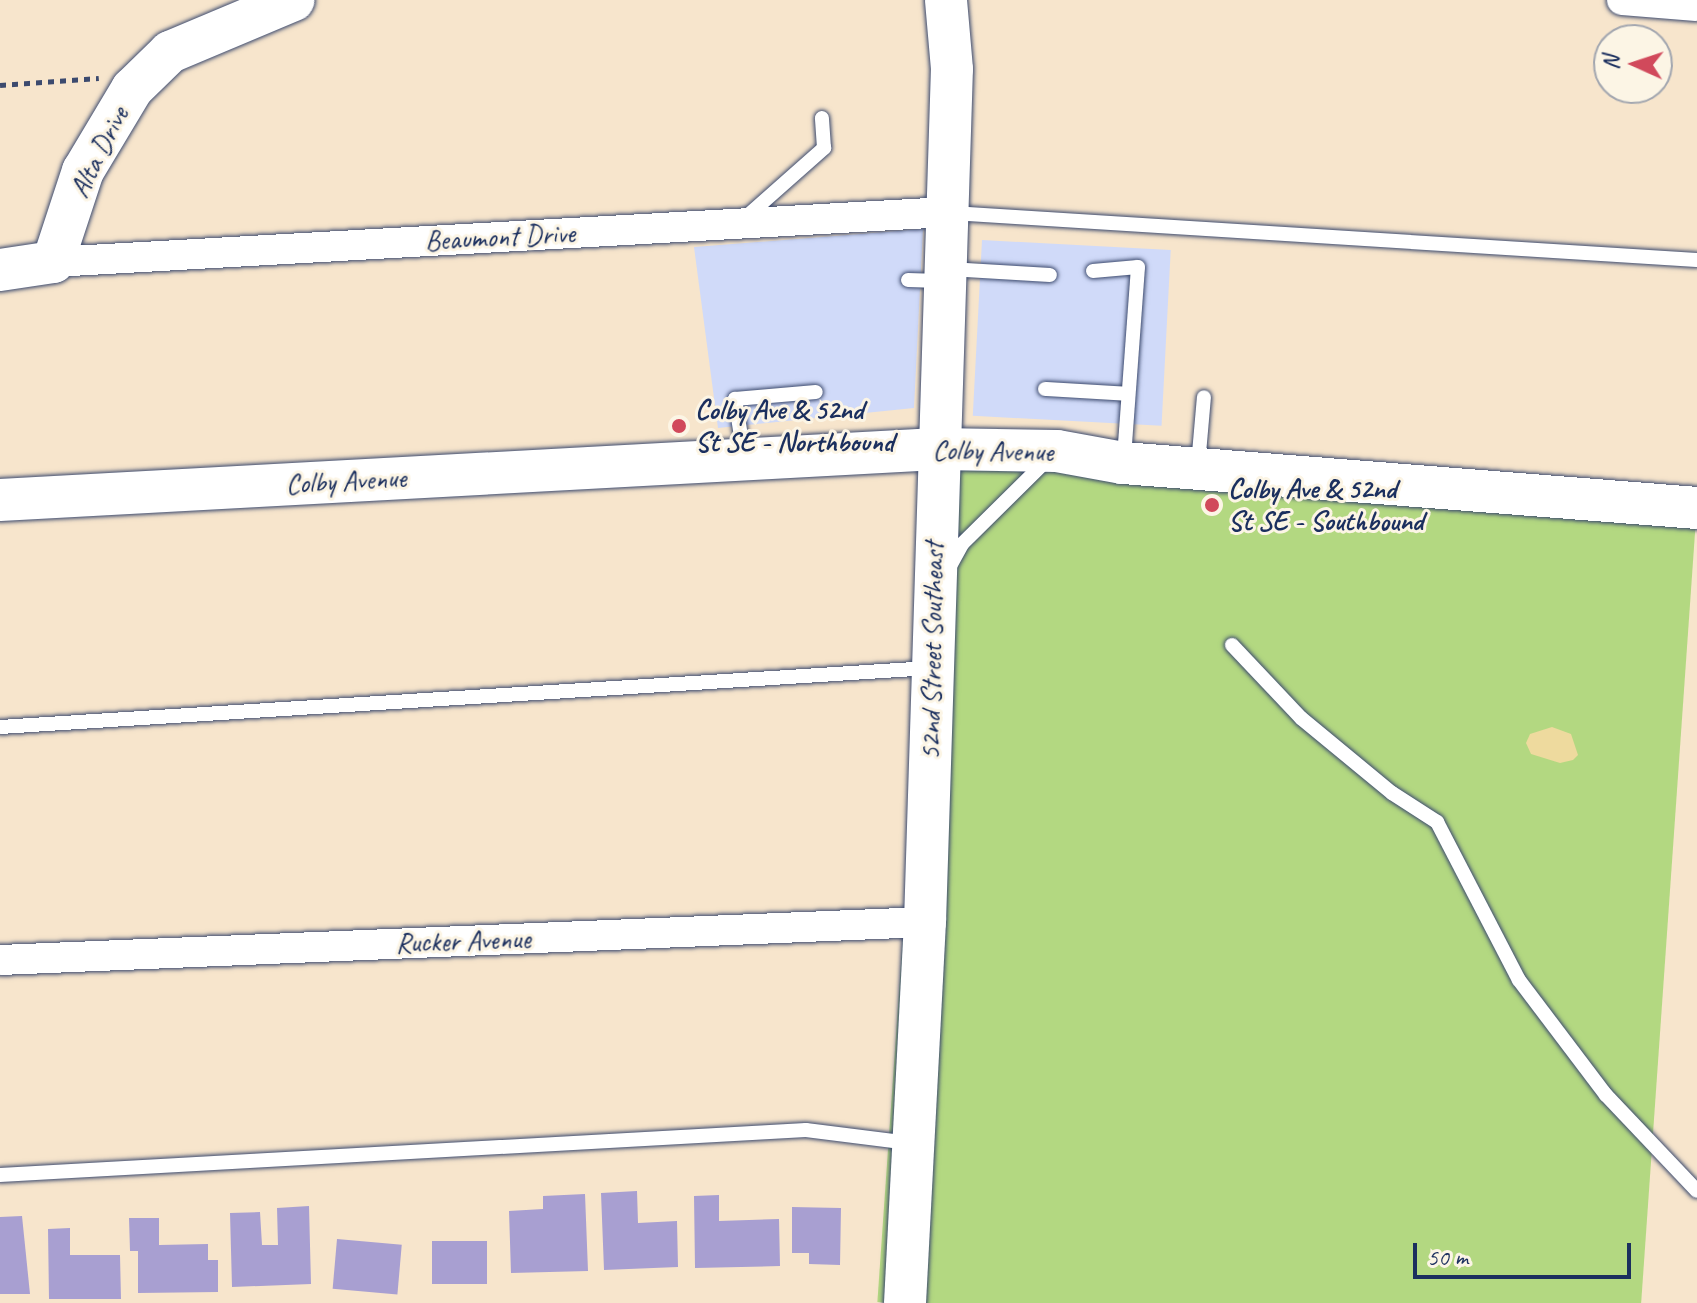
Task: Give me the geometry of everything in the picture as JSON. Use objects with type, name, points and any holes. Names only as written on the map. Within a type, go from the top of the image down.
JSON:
[{"type":"street","name":"Alta Drive","points":[[53,262],[83,171],[132,89],[170,52],[294,0]]},
{"type":"street","name":"52nd Street Southeast","points":[[905,1303],[925,922],[937,449],[933,277],[948,212],[952,69],[946,0]]},
{"type":"street","points":[[1622,0],[1697,6]]},
{"type":"street","name":"Beaumont Drive","points":[[53,262],[948,212]]},
{"type":"street","points":[[0,270],[53,262]]},
{"type":"street","name":"Colby Avenue","points":[[0,500],[937,449],[1057,451],[1123,463],[1697,508]]},
{"type":"street","name":"Rucker Avenue","points":[[0,960],[925,922]]},
{"type":"lane","points":[[739,224],[824,148],[822,118]]},
{"type":"lane","points":[[948,212],[1697,260]]},
{"type":"lane","points":[[1093,271],[1138,267],[1123,463]]},
{"type":"lane","points":[[933,277],[1050,275]]},
{"type":"lane","points":[[1045,389],[1128,394]]},
{"type":"lane","points":[[745,460],[735,399],[816,392]]},
{"type":"lane","points":[[1198,469],[1204,397]]},
{"type":"lane","points":[[933,594],[962,544],[1057,451]]},
{"type":"lane","points":[[1232,645],[1301,718],[1392,793],[1437,822],[1519,980],[1606,1095],[1697,1191]]},
{"type":"lane","points":[[0,727],[931,668]]},
{"type":"lane","points":[[0,1175],[806,1130],[914,1143]]},
{"type":"path","points":[[0,85],[114,73]]},
{"type":"shaded area","points":[[923,229],[914,408],[718,428],[694,247]]},
{"type":"shaded area","points":[[982,240],[1171,250],[1162,426],[973,416]]},
{"type":"green space","points":[[937,449],[1697,502],[1641,1303],[877,1302]]},
{"type":"sand","points":[[1552,727],[1571,734],[1578,755],[1573,760],[1560,763],[1531,754],[1526,743],[1530,734]]},
{"type":"building","points":[[637,1191],[638,1223],[677,1221],[678,1267],[604,1270],[601,1193]]},
{"type":"building","points":[[585,1194],[588,1271],[511,1273],[509,1211],[543,1209],[543,1196]]},
{"type":"building","points":[[719,1195],[719,1221],[779,1219],[780,1266],[695,1268],[694,1196]]},
{"type":"building","points":[[309,1206],[311,1284],[232,1287],[230,1213],[260,1212],[262,1245],[278,1245],[277,1208]]},
{"type":"building","points":[[792,1207],[841,1208],[840,1265],[809,1264],[809,1253],[792,1253]]},
{"type":"building","points":[[22,1216],[30,1294],[0,1294],[0,1217]]},
{"type":"building","points":[[129,1218],[159,1218],[159,1245],[208,1244],[208,1260],[218,1260],[218,1292],[138,1293],[138,1251],[130,1251]]},
{"type":"building","points":[[70,1228],[70,1255],[120,1255],[121,1299],[49,1299],[48,1229]]},
{"type":"building","points":[[337,1239],[402,1245],[397,1294],[333,1289]]},
{"type":"building","points":[[432,1241],[487,1241],[487,1284],[432,1284]]},
{"type":"place","name":"Colby Ave & 52nd St SE - Northbound","points":[[679,426]]},
{"type":"place","name":"Colby Ave & 52nd St SE - Southbound","points":[[1212,505]]}]
